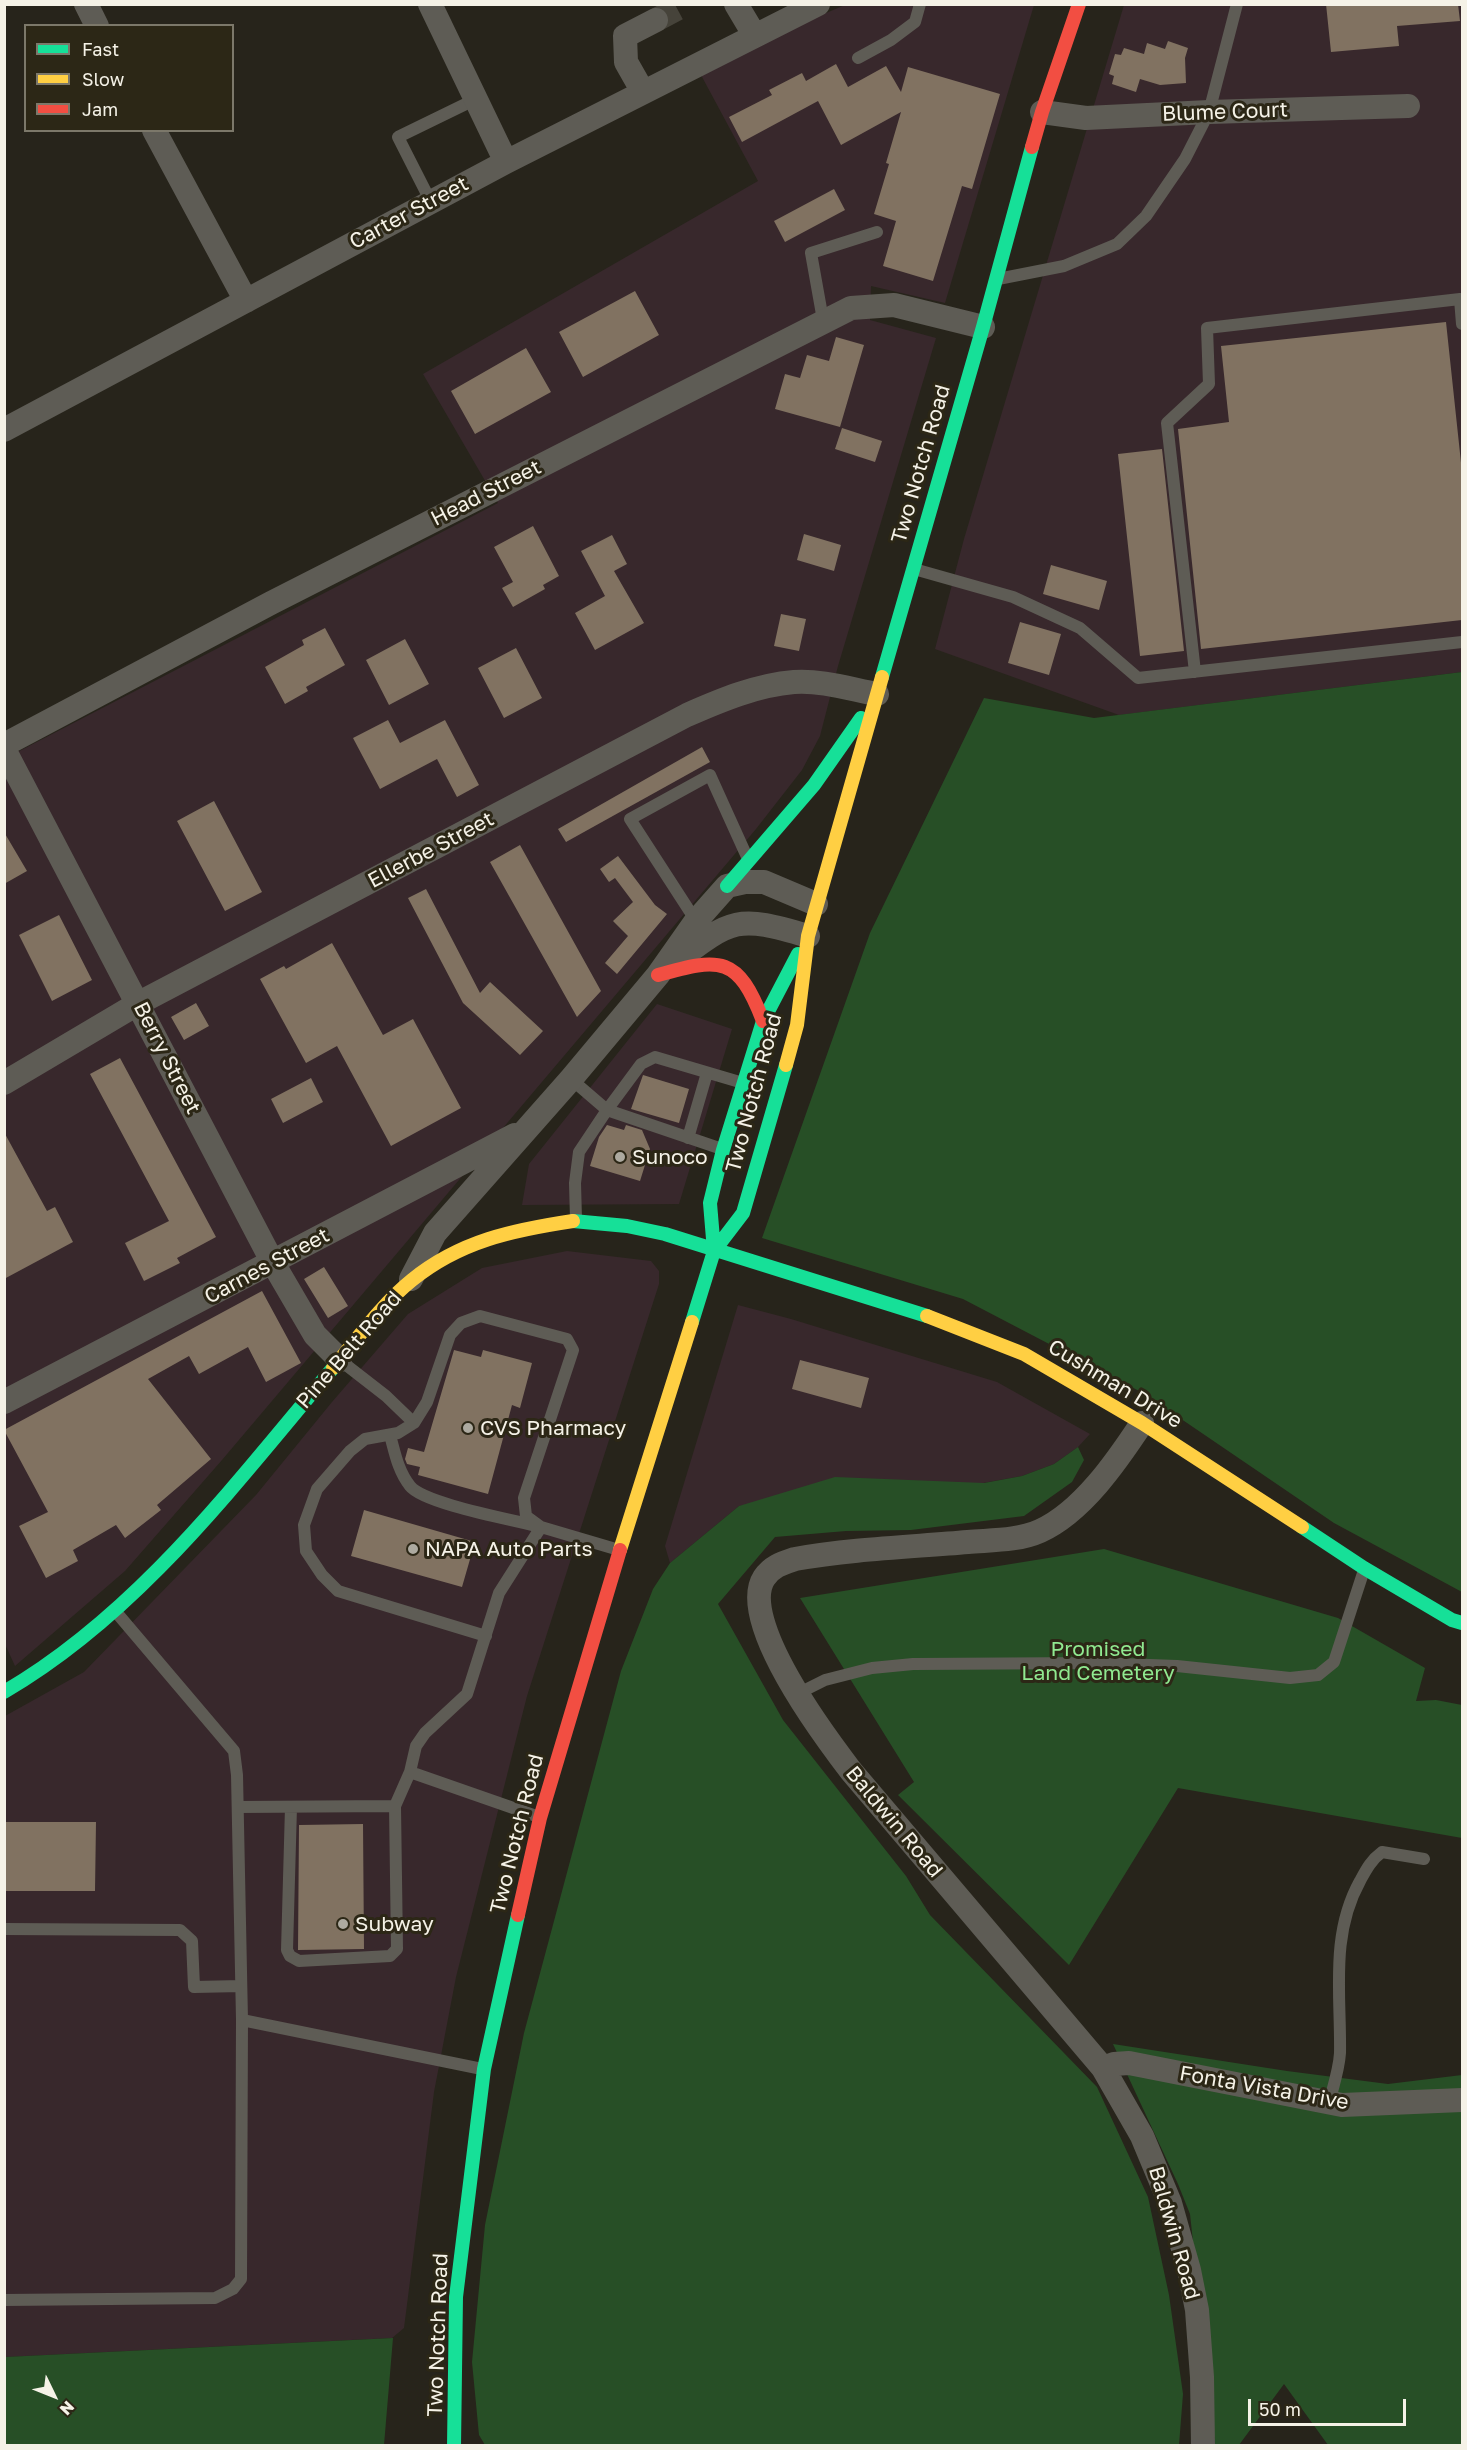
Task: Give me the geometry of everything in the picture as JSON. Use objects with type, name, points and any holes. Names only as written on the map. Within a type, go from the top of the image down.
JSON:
[{"type":"main road","name":"Two Notch Road","points":[[454,2445],[456,2297],[484,2069],[540,1818],[620,1550],[714,1251],[743,1213],[797,1025],[808,936],[816,904],[983,327],[1042,112],[1079,4]]},
{"type":"main road","points":[[727,886],[814,785],[877,694]]},
{"type":"main road","name":"Two Notch Road","points":[[714,1251],[710,1203],[723,1150],[763,1021],[808,936]]},
{"type":"main road","points":[[658,975],[706,962],[726,966],[737,973],[750,987],[763,1021]]},
{"type":"main road","name":"Cushman Drive","points":[[411,1280],[447,1256],[490,1237],[516,1230],[576,1221],[665,1234],[714,1251],[912,1310],[1024,1354],[1142,1423],[1364,1568],[1452,1620],[1462,1623]]},
{"type":"main road","name":"Pine Belt Road","points":[[4,1692],[50,1664],[116,1611],[193,1530],[384,1308],[411,1280]]},
{"type":"street","points":[[86,4],[97,24]]},
{"type":"street","points":[[430,4],[506,162]]},
{"type":"street","points":[[736,4],[754,36]]},
{"type":"street","name":"Carter Street","points":[[4,430],[506,162],[818,4]]},
{"type":"street","points":[[643,92],[626,62],[625,36],[656,20]]},
{"type":"street","name":"Blume Court","points":[[1042,112],[1086,118],[1408,106]]},
{"type":"street","points":[[155,132],[246,301]]},
{"type":"street","name":"Head Street","points":[[4,747],[271,603],[823,320],[851,308],[894,305],[983,327]]},
{"type":"street","name":"Ellerbe Street","points":[[4,1083],[139,1003],[687,715],[753,691],[794,682],[877,694]]},
{"type":"street","name":"Berry Street","points":[[4,747],[273,1263],[315,1335],[340,1360]]},
{"type":"street","points":[[727,886],[745,882],[764,882],[816,904]]},
{"type":"street","name":"Pine Belt Road","points":[[411,1280],[435,1233],[571,1079],[658,975],[696,921],[727,886]]},
{"type":"street","name":"Pine Belt Road","points":[[658,975],[708,938],[731,925],[753,922],[808,936]]},
{"type":"street","name":"Carnes Street","points":[[4,1402],[528,1128]]},
{"type":"street","name":"Baldwin Road","points":[[1142,1423],[1120,1456],[1084,1498],[1039,1532],[990,1540],[808,1557],[781,1563],[763,1579],[759,1591],[759,1607],[767,1636],[814,1723],[851,1771],[1103,2068],[1142,2136],[1160,2175],[1190,2270],[1197,2310],[1202,2377],[1203,2445]]},
{"type":"street","name":"Fonta Vista Drive","points":[[1103,2068],[1114,2064],[1129,2063],[1342,2106],[1462,2100]]},
{"type":"lane","points":[[858,58],[891,40],[915,22],[920,4]]},
{"type":"lane","points":[[996,279],[1064,266],[1118,244],[1146,216],[1178,169],[1209,112],[1237,4]]},
{"type":"lane","points":[[431,202],[398,137],[476,99]]},
{"type":"lane","points":[[823,320],[811,253],[876,232]]},
{"type":"lane","points":[[1195,672],[1167,423],[1209,384],[1206,328],[1460,299],[1462,324]]},
{"type":"lane","points":[[913,569],[1013,597],[1080,628],[1138,678],[1462,642]]},
{"type":"lane","points":[[696,921],[630,819],[710,775],[749,860]]},
{"type":"lane","points":[[576,1221],[575,1183],[579,1152],[641,1064],[655,1058],[743,1083]]},
{"type":"lane","points":[[688,1138],[707,1073]]},
{"type":"lane","points":[[571,1079],[607,1110],[723,1150]]},
{"type":"lane","points":[[486,1636],[338,1591],[321,1575],[306,1551],[304,1525],[317,1489],[350,1451],[365,1439],[398,1433],[414,1423],[427,1402],[450,1335],[461,1323],[480,1316],[567,1339],[573,1350],[524,1498],[526,1516],[541,1527]]},
{"type":"lane","points":[[340,1360],[386,1396],[414,1423]]},
{"type":"lane","points":[[390,1435],[399,1470],[411,1488],[433,1500],[541,1527],[620,1550]]},
{"type":"lane","points":[[291,1807],[287,1950],[290,1956],[298,1960],[390,1956],[397,1949],[394,1806],[410,1772],[416,1746],[425,1733],[467,1694],[499,1593],[541,1527]]},
{"type":"lane","points":[[797,1694],[825,1680],[872,1668],[913,1664],[1095,1663],[1177,1666],[1290,1678],[1318,1675],[1334,1662],[1364,1568]]},
{"type":"lane","points":[[4,2300],[215,2298],[233,2289],[241,2279],[242,2020],[238,1807],[234,1751],[116,1611]]},
{"type":"lane","points":[[410,1772],[540,1818]]},
{"type":"lane","points":[[238,1807],[394,1806]]},
{"type":"lane","points":[[1329,2103],[1340,2056],[1338,1992],[1340,1939],[1350,1899],[1374,1858],[1382,1852],[1424,1859]]},
{"type":"lane","points":[[4,1929],[180,1930],[192,1941],[194,1987],[241,1986]]},
{"type":"lane","points":[[242,2020],[484,2069]]},
{"type":"shaded area","points":[[845,5],[1034,5],[945,303],[871,286],[870,320],[936,338],[838,666],[820,736],[802,770],[756,829],[222,1460],[125,1571],[15,1666],[4,1642],[4,759],[498,503],[423,374],[758,181],[701,75],[786,30]]},
{"type":"shaded area","points":[[1124,5],[1462,5],[1462,672],[1119,715],[935,649],[964,539]]},
{"type":"shaded area","points":[[657,1004],[732,1029],[679,1204],[522,1205],[529,1164]]},
{"type":"shaded area","points":[[567,1251],[651,1261],[659,1271],[659,1284],[527,1696],[456,1977],[434,2092],[404,2328],[392,2338],[5,2357],[5,1716],[84,1672],[256,1495],[408,1314],[482,1268]]},
{"type":"shaded area","points":[[738,1305],[997,1382],[1090,1434],[1078,1447],[1054,1464],[1022,1476],[983,1483],[739,1506],[670,1563],[665,1546]]},
{"type":"green space","points":[[1462,672],[1462,1592],[1334,1523],[1143,1393],[963,1299],[762,1238],[870,933],[984,698],[1094,718]]},
{"type":"green space","points":[[1078,1447],[1084,1460],[1072,1482],[1024,1516],[911,1530],[846,1531],[775,1537],[718,1604],[783,1720],[906,1876],[930,1915],[1097,2087],[1148,2197],[1169,2295],[1183,2394],[1179,2445],[485,2445],[479,2435],[472,2362],[485,2225],[524,2033],[621,1671],[653,1589],[670,1563],[739,1506],[835,1477],[984,1483],[1022,1476],[1054,1464]]},
{"type":"green space","name":"Promised Land Cemetery","points":[[1104,1549],[1338,1618],[1425,1668],[1416,1701],[1436,1700],[1462,1705],[1462,1838],[1178,1788],[1069,1965],[898,1795],[914,1782],[800,1598]]},
{"type":"green space","points":[[1113,2044],[1388,2084],[1462,2075],[1462,2445],[1328,2445],[1284,2384],[1239,2445],[1215,2445],[1190,2214]]},
{"type":"green space","points":[[393,2338],[384,2445],[5,2445],[5,2357]]},
{"type":"building","points":[[1326,4],[1458,4],[1460,21],[1397,26],[1399,46],[1331,52]]},
{"type":"building","points":[[1168,41],[1188,48],[1185,58],[1186,83],[1160,85],[1140,79],[1136,92],[1112,84],[1114,76],[1109,74],[1115,54],[1121,55],[1124,48],[1144,54],[1147,43],[1165,49]]},
{"type":"building","points":[[836,64],[848,87],[886,66],[901,92],[908,67],[1000,94],[972,189],[962,186],[933,281],[883,266],[896,221],[874,214],[901,112],[841,145],[818,101],[742,142],[729,117],[772,95],[769,90],[802,73],[806,81]]},
{"type":"building","points":[[834,189],[845,210],[785,242],[774,221]]},
{"type":"building","points":[[635,291],[659,335],[583,377],[559,332]]},
{"type":"building","points":[[1446,322],[1462,472],[1462,620],[1201,649],[1178,429],[1229,422],[1221,346]]},
{"type":"building","points":[[836,337],[864,345],[840,427],[775,409],[785,374],[800,378],[807,355],[829,361]]},
{"type":"building","points":[[526,348],[551,392],[475,434],[451,391]]},
{"type":"building","points":[[842,428],[882,441],[875,462],[835,449]]},
{"type":"building","points":[[1162,449],[1184,651],[1140,656],[1118,454]]},
{"type":"building","points":[[533,526],[559,576],[543,585],[545,589],[513,607],[502,588],[513,582],[494,547]]},
{"type":"building","points":[[804,534],[841,545],[834,571],[797,560]]},
{"type":"building","points":[[612,535],[627,564],[614,571],[644,623],[595,650],[575,613],[605,596],[581,551]]},
{"type":"building","points":[[1051,565],[1107,581],[1099,610],[1043,594]]},
{"type":"building","points":[[781,614],[806,619],[799,651],[774,646]]},
{"type":"building","points":[[1020,622],[1061,634],[1049,675],[1008,663]]},
{"type":"building","points":[[325,628],[345,665],[306,687],[308,691],[285,704],[265,667],[304,645],[302,640]]},
{"type":"building","points":[[405,639],[429,684],[389,705],[366,660]]},
{"type":"building","points":[[516,648],[542,698],[504,718],[478,668]]},
{"type":"building","points":[[388,720],[400,743],[445,720],[479,785],[457,797],[437,759],[380,789],[353,738]]},
{"type":"building","points":[[702,747],[710,762],[566,842],[558,829]]},
{"type":"building","points":[[214,801],[262,892],[225,911],[177,821]]},
{"type":"building","points":[[4,832],[27,871],[4,884]]},
{"type":"building","points":[[520,845],[601,991],[577,1017],[490,862]]},
{"type":"building","points":[[618,856],[655,905],[667,914],[617,974],[605,963],[628,936],[613,921],[633,902],[615,878],[609,882],[600,869]]},
{"type":"building","points":[[426,889],[480,993],[490,982],[543,1031],[520,1055],[463,1003],[408,898]]},
{"type":"building","points":[[59,915],[92,980],[52,1001],[19,935]]},
{"type":"building","points":[[332,943],[383,1035],[413,1019],[461,1108],[391,1146],[337,1046],[306,1063],[260,979],[284,966],[286,969]]},
{"type":"building","points":[[196,1003],[209,1026],[184,1040],[171,1017]]},
{"type":"building","points":[[120,1058],[216,1237],[177,1258],[180,1263],[144,1281],[125,1243],[169,1221],[90,1074]]},
{"type":"building","name":"Sunoco","points":[[643,1075],[689,1089],[679,1123],[631,1109]]},
{"type":"building","points":[[311,1078],[323,1102],[283,1123],[271,1099]]},
{"type":"building","name":"Sunoco","points":[[607,1125],[624,1130],[626,1125],[642,1130],[650,1149],[640,1181],[590,1166],[599,1137]]},
{"type":"building","points":[[4,1132],[47,1211],[55,1207],[73,1242],[4,1279]]},
{"type":"building","points":[[324,1267],[348,1306],[328,1318],[304,1279]]},
{"type":"building","points":[[262,1291],[301,1363],[266,1382],[248,1347],[199,1374],[189,1356],[148,1379],[211,1459],[157,1505],[161,1510],[125,1538],[116,1525],[73,1550],[78,1561],[46,1578],[19,1526],[48,1512],[4,1430]]},
{"type":"building","name":"CVS Pharmacy","points":[[454,1350],[481,1357],[483,1350],[532,1363],[520,1408],[512,1405],[488,1494],[418,1475],[420,1467],[407,1464],[405,1459],[408,1448],[424,1452]]},
{"type":"building","points":[[800,1360],[869,1378],[861,1408],[792,1389]]},
{"type":"building","name":"NAPA Auto Parts","points":[[364,1510],[475,1542],[462,1587],[351,1556]]},
{"type":"building","points":[[4,1822],[96,1822],[95,1891],[4,1891]]},
{"type":"building","points":[[363,1824],[364,1949],[298,1950],[299,1825]]},
{"type":"tunnel","points":[[656,20],[686,4]]},
{"type":"traffic: fast","points":[[882,677],[983,327],[1032,147]]},
{"type":"traffic: fast","points":[[727,886],[814,785],[861,718]]},
{"type":"traffic: fast","points":[[714,1251],[710,1203],[723,1150],[763,1021],[798,954]]},
{"type":"traffic: fast","points":[[692,1322],[714,1251],[743,1213],[786,1065]]},
{"type":"traffic: fast","points":[[573,1221],[627,1226],[665,1234],[927,1316]]},
{"type":"traffic: fast","points":[[4,1692],[53,1660],[98,1625],[141,1586],[221,1501],[333,1368]]},
{"type":"traffic: fast","points":[[1302,1527],[1364,1568],[1452,1620],[1462,1623]]},
{"type":"traffic: fast","points":[[454,2446],[456,2297],[484,2069],[518,1915]]},
{"type":"traffic: slow","points":[[786,1065],[797,1025],[808,936],[882,677]]},
{"type":"traffic: slow","points":[[333,1368],[390,1300],[430,1267],[488,1239],[573,1221]]},
{"type":"traffic: slow","points":[[927,1316],[1024,1354],[1142,1423],[1302,1527]]},
{"type":"traffic: slow","points":[[620,1550],[692,1322]]},
{"type":"traffic: jam","points":[[1032,147],[1079,4]]},
{"type":"traffic: jam","points":[[658,975],[697,965],[725,967],[735,973],[745,984],[763,1021]]},
{"type":"traffic: jam","points":[[518,1915],[540,1818],[620,1550]]},
{"type":"place","name":"Sunoco","points":[[620,1157]]},
{"type":"place","name":"CVS Pharmacy","points":[[468,1428]]},
{"type":"place","name":"NAPA Auto Parts","points":[[413,1549]]},
{"type":"place","name":"Subway","points":[[343,1924]]}]
